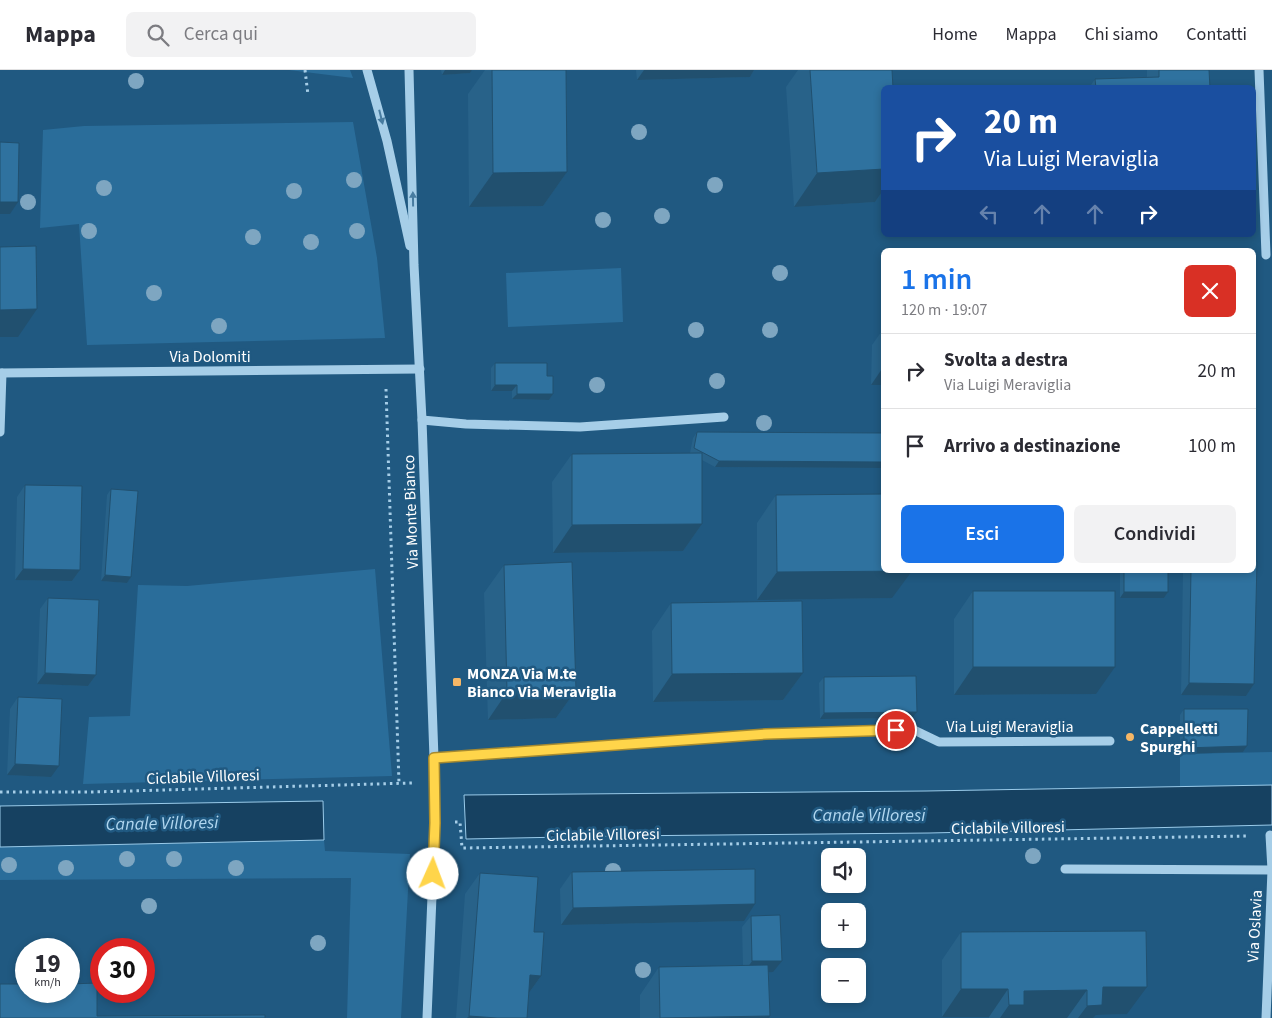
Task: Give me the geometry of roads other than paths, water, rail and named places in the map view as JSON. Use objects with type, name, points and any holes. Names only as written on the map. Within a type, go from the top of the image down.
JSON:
[{"type":"street","name":"Via Monte Bianco","points":[[367,70],[387,141],[414,266]]},
{"type":"street","name":"Via Monte Bianco","points":[[409,70],[414,266],[420,369],[434,758],[435,823],[427,1018]]},
{"type":"street","points":[[1260,70],[1266,255]]},
{"type":"street","name":"Via Dolomiti","points":[[1,373],[420,369]]},
{"type":"street","points":[[0,432],[1,373]]},
{"type":"street","points":[[422,420],[466,424],[580,427],[724,417]]},
{"type":"street","name":"Via Luigi Meraviglia","points":[[434,758],[766,734],[914,730],[939,742],[1110,741]]},
{"type":"street","name":"Via Oslavia","points":[[1266,1018],[1272,870],[1270,835]]},
{"type":"street","points":[[1065,869],[1272,870]]},
{"type":"water","name":"Canale Villoresi","points":[[1272,785],[1272,825],[929,833],[466,839],[464,795],[926,791]]},
{"type":"water","name":"Canale Villoresi","points":[[323,801],[324,840],[0,847],[0,806]]},
{"type":"place","name":"MONZA Via M.te Bianco Via Meraviglia","points":[[457,682]]},
{"type":"place","name":"Cappelletti Spurghi","points":[[1130,737]]}]
